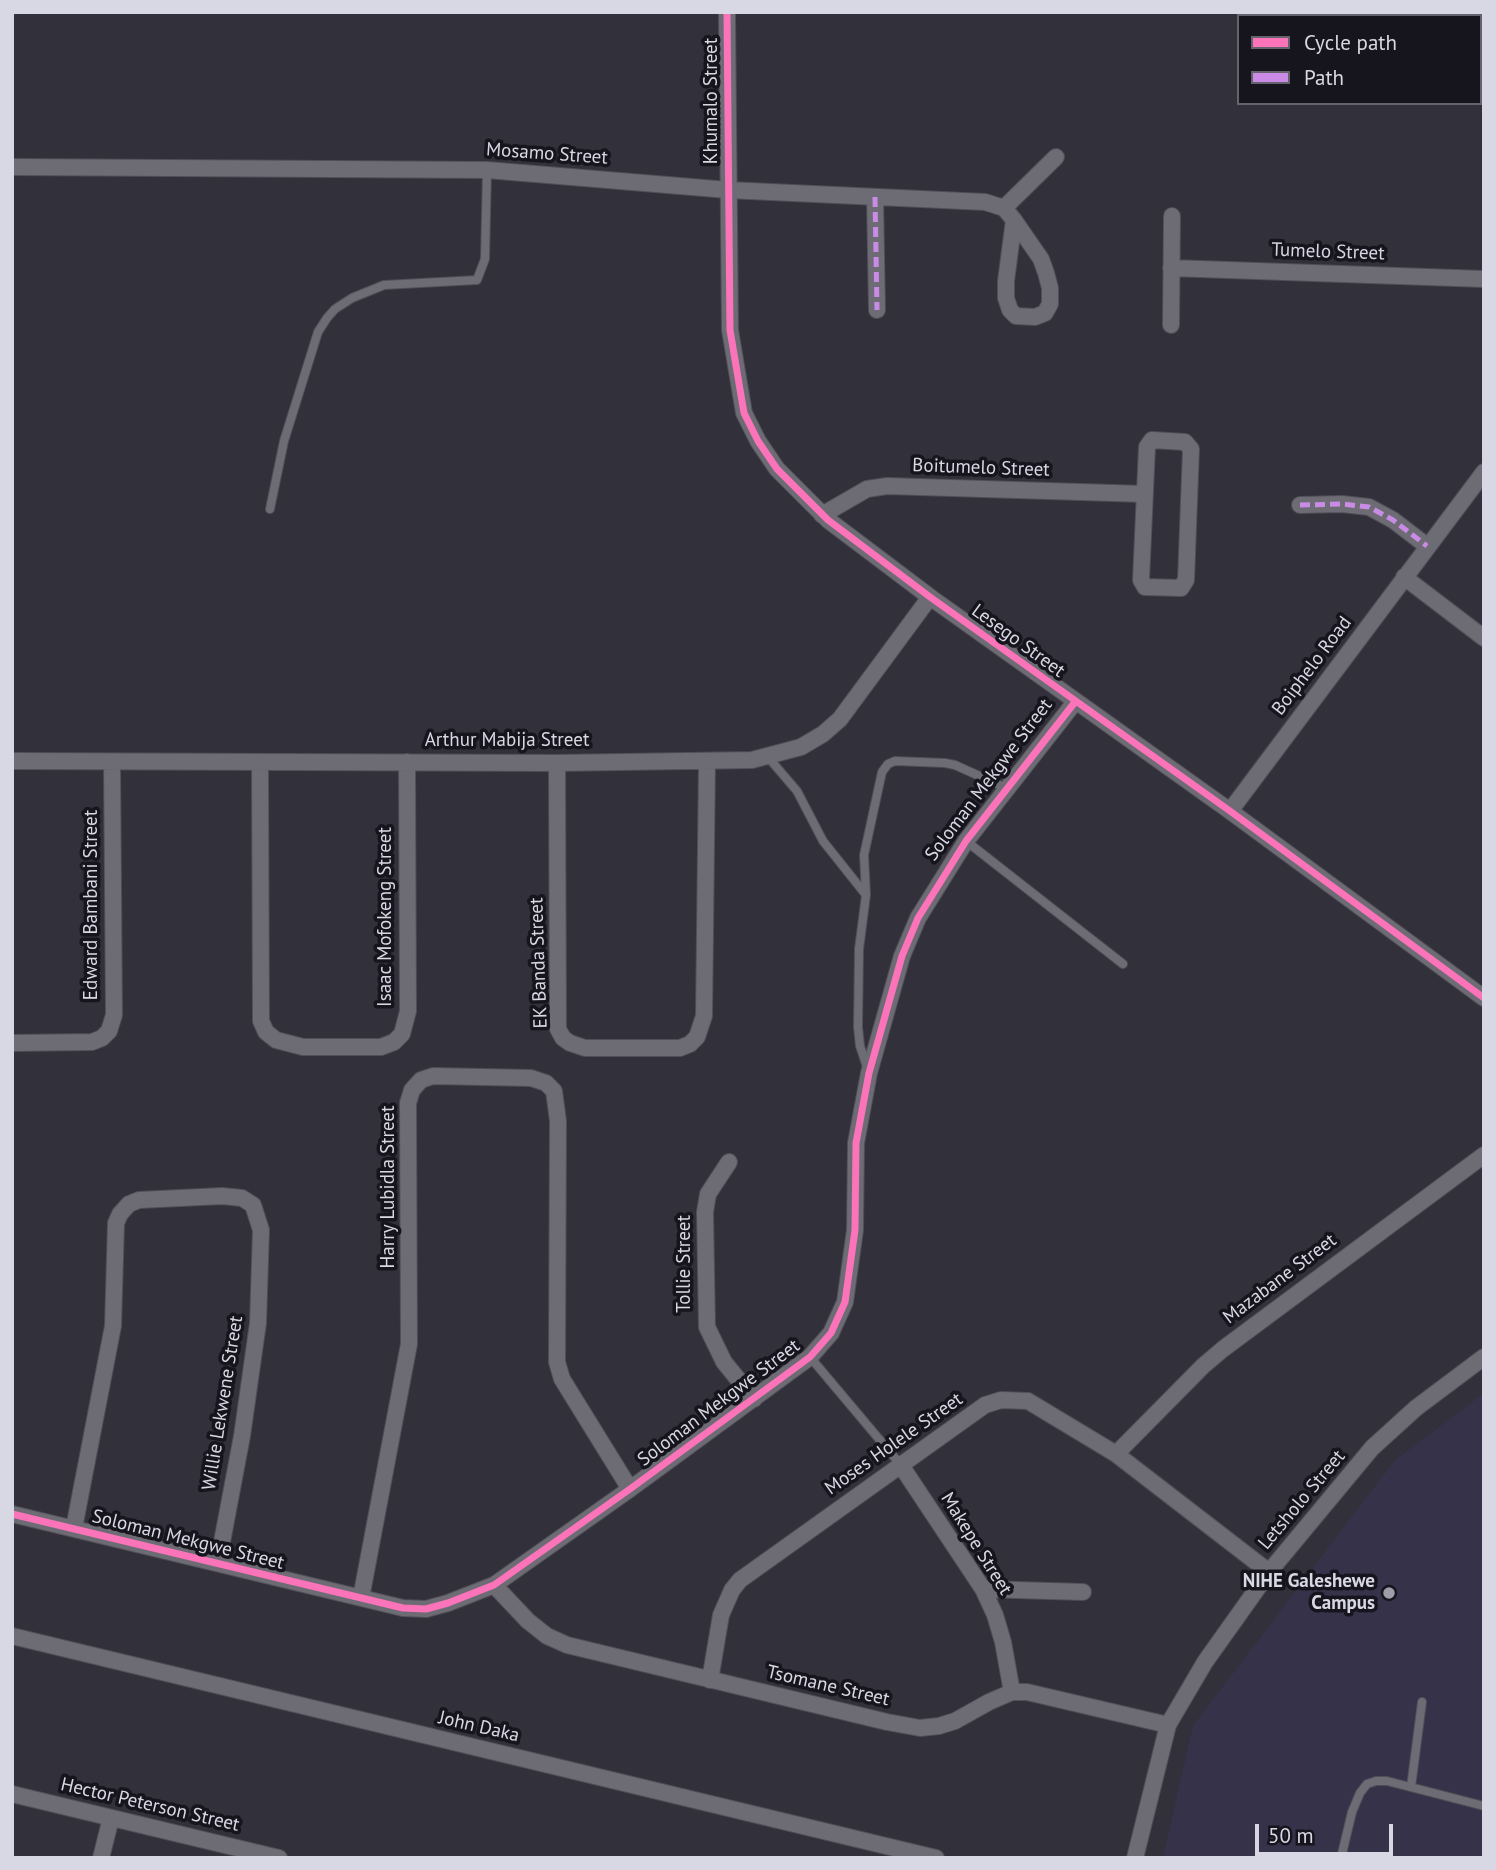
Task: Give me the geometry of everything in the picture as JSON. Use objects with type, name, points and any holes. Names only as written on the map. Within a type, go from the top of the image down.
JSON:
[{"type":"street","name":"Khumalo Street","points":[[727,12],[728,191]]},
{"type":"street","points":[[1009,214],[1041,259],[1050,288],[1050,304],[1045,313],[1035,317],[1016,316],[1010,310],[1006,298],[1009,214],[1056,157]]},
{"type":"street","name":"Mosamo Street","points":[[12,167],[487,170],[728,191],[985,202],[1009,214]]},
{"type":"street","name":"Lesego Street","points":[[728,191],[730,330],[744,413],[777,470],[822,515],[930,597],[1230,811],[1484,998]]},
{"type":"street","points":[[875,197],[877,310]]},
{"type":"street","points":[[1171,325],[1172,216]]},
{"type":"street","name":"Tumelo Street","points":[[1171,268],[1484,279]]},
{"type":"street","points":[[1152,440],[1185,442],[1191,449],[1186,580],[1181,588],[1146,587],[1142,584],[1145,494],[1149,443],[1152,440]]},
{"type":"street","name":"Boiphelo Road","points":[[1230,811],[1484,472]]},
{"type":"street","name":"Boitumelo Street","points":[[822,515],[859,492],[887,486],[1145,494]]},
{"type":"street","points":[[1300,505],[1342,504],[1369,507],[1393,520],[1427,546]]},
{"type":"street","points":[[1404,577],[1484,638]]},
{"type":"street","name":"Arthur Mabija Street","points":[[12,761],[557,763],[707,762],[766,757],[801,747],[841,719],[930,597]]},
{"type":"street","name":"Soloman Mekgwe Street","points":[[12,1514],[403,1608],[426,1609],[494,1586],[810,1357],[831,1333],[845,1303],[855,1230],[856,1143],[869,1073],[902,956],[918,918],[966,841],[1075,702]]},
{"type":"street","name":"Edward Bambani Street","points":[[12,1043],[92,1042],[109,1031],[114,1014],[112,762]]},
{"type":"street","name":"Isaac Mofokeng Street","points":[[260,763],[261,1021],[266,1032],[276,1040],[303,1047],[381,1047],[394,1042],[402,1034],[408,1011],[407,762]]},
{"type":"street","name":"EK Banda Street","points":[[557,763],[558,1029],[570,1043],[585,1048],[680,1048],[698,1037],[704,1016],[707,762]]},
{"type":"street","name":"Harry Lubidla Street","points":[[360,1598],[409,1344],[408,1116],[412,1090],[421,1080],[433,1076],[531,1078],[546,1083],[554,1091],[558,1121],[557,1362],[562,1379],[630,1489]]},
{"type":"street","name":"Mazabane Street","points":[[1116,1454],[1223,1349],[1484,1155]]},
{"type":"street","name":"Tollie Street","points":[[729,1162],[708,1194],[705,1212],[707,1327],[724,1362],[754,1399]]},
{"type":"street","name":"Willie Lekwene Street","points":[[74,1528],[113,1326],[116,1223],[120,1214],[129,1204],[139,1200],[222,1196],[242,1198],[253,1205],[261,1230],[258,1323],[242,1436],[218,1563]]},
{"type":"street","name":"Letsholo Street","points":[[1135,1858],[1168,1725],[1205,1662],[1269,1572],[1372,1448],[1416,1408],[1484,1357]]},
{"type":"street","name":"Moses Holele Street","points":[[710,1680],[721,1615],[732,1590],[740,1580],[985,1405],[1015,1399],[1028,1401],[1042,1408],[1116,1454],[1269,1572]]},
{"type":"street","name":"Makepe Street","points":[[900,1464],[983,1588],[1003,1642],[1012,1692]]},
{"type":"street","name":"Tsomane Street","points":[[494,1586],[528,1621],[547,1636],[567,1645],[887,1723],[920,1728],[939,1726],[955,1721],[1012,1692]]},
{"type":"street","points":[[983,1588],[1083,1592]]},
{"type":"street","name":"John Daka","points":[[12,1636],[936,1858]]},
{"type":"street","points":[[1012,1692],[1051,1696],[1168,1725]]},
{"type":"street","name":"Hector Peterson Street","points":[[12,1794],[279,1858]]},
{"type":"street","points":[[101,1858],[111,1818]]},
{"type":"lane","points":[[270,509],[284,441],[318,332],[335,309],[352,298],[384,285],[477,280],[485,259],[487,170]]},
{"type":"lane","points":[[766,757],[797,790],[823,841],[866,895]]},
{"type":"lane","points":[[869,1073],[860,1046],[858,1027],[859,949],[866,895],[864,855],[882,772],[888,764],[895,761],[932,762],[954,765],[1008,789]]},
{"type":"lane","points":[[966,841],[1123,964]]},
{"type":"lane","points":[[810,1357],[900,1464]]},
{"type":"lane","points":[[1411,1787],[1422,1702]]},
{"type":"lane","points":[[1341,1858],[1352,1812],[1360,1793],[1367,1784],[1376,1780],[1387,1780],[1484,1806]]},
{"type":"shaded area","name":"NIHE Galeshewe Campus","points":[[1484,1393],[1484,1858],[1163,1858],[1193,1726],[1395,1460]]},
{"type":"marked path","points":[[875,197],[877,310]]},
{"type":"marked path","points":[[1300,505],[1342,504],[1369,507],[1393,520],[1427,546]]},
{"type":"cycle path","points":[[727,12],[730,330],[744,413],[758,441],[777,469],[828,520],[930,597],[1230,811],[1484,998]]},
{"type":"cycle path","points":[[12,1514],[403,1608],[426,1609],[494,1585],[810,1357],[831,1333],[845,1302],[855,1230],[856,1143],[869,1073],[902,956],[918,918],[966,841],[1075,702]]},
{"type":"place","name":"NIHE Galeshewe Campus","points":[[1389,1593]]}]
